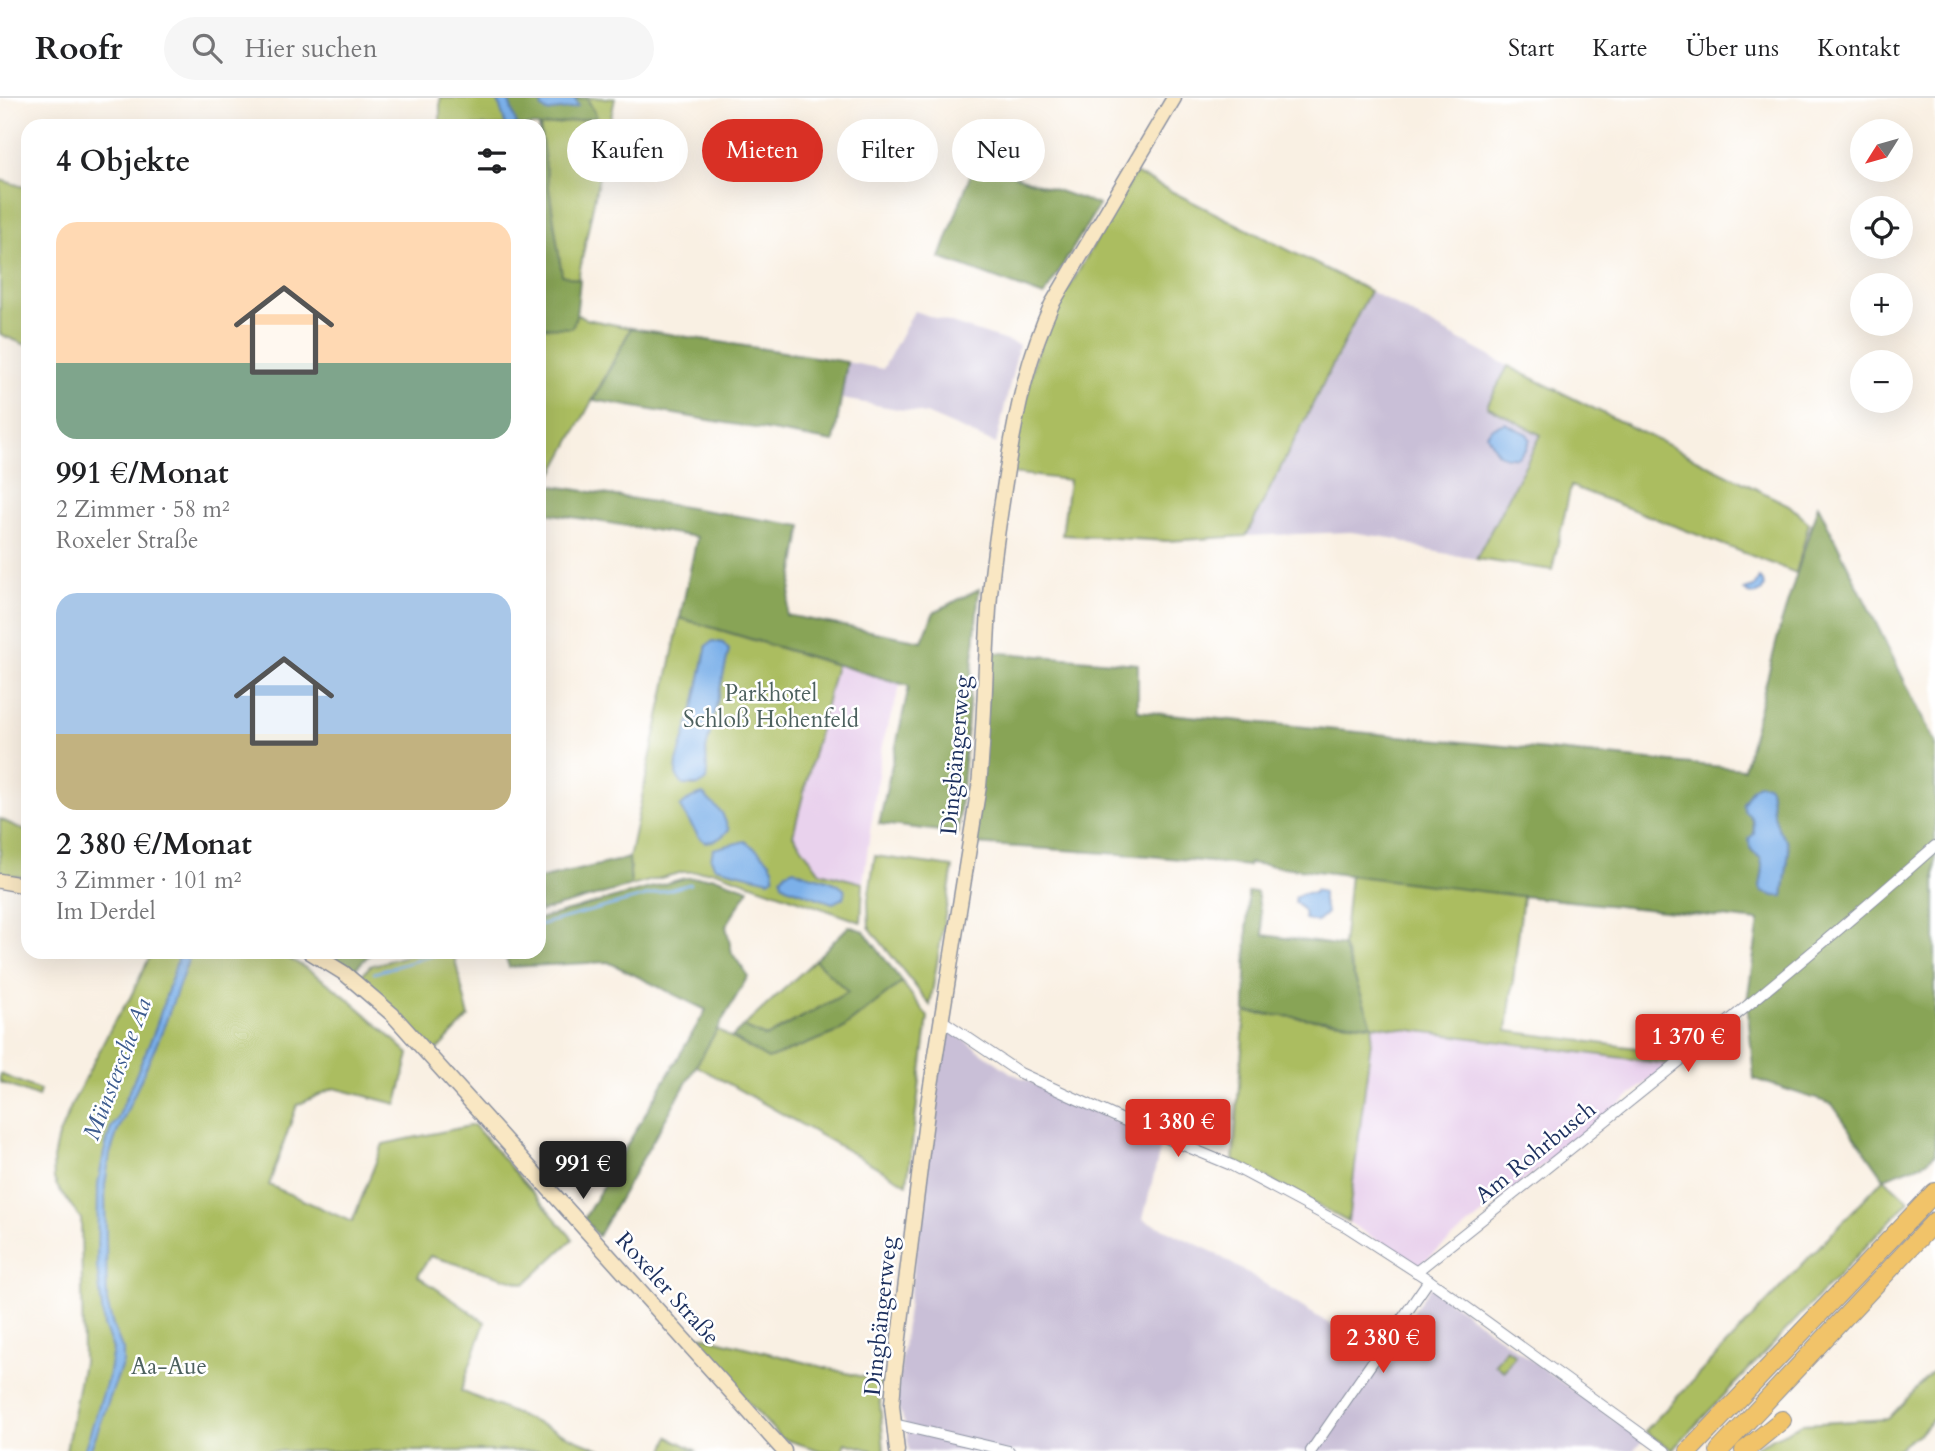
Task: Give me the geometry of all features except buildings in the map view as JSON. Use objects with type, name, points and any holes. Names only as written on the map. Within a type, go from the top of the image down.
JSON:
[{"type":"highway","points":[[1689,1451],[1935,1192]]},
{"type":"highway","points":[[1719,1451],[1935,1221]]},
{"type":"highway","points":[[1744,1451],[1782,1420]]},
{"type":"main road","name":"Dingbängerweg","points":[[897,1451],[892,1405],[894,1378],[926,1117],[978,786],[989,609],[997,534],[1013,435],[1032,354],[1040,332],[1065,281],[1174,98]]},
{"type":"main road","points":[[0,881],[21,885]]},
{"type":"main road","name":"Roxeler Straße","points":[[321,959],[344,973],[393,1014],[784,1451]]},
{"type":"street","name":"Am Rohrbusch","points":[[1416,1272],[1673,1068],[1841,929],[1935,846]]},
{"type":"street","points":[[940,1019],[1020,1073],[1231,1165],[1347,1227],[1429,1280],[1665,1451]]},
{"type":"street","points":[[1311,1451],[1429,1280]]},
{"type":"street","points":[[894,1424],[1009,1451]]},
{"type":"shaded area","points":[[1370,291],[1508,366],[1487,406],[1541,435],[1476,559],[1426,550],[1397,539],[1351,532],[1246,536]]},
{"type":"shaded area","points":[[914,311],[1019,345],[996,444],[926,414],[842,399],[847,362],[883,369]]},
{"type":"shaded area","points":[[836,665],[901,683],[882,745],[863,883],[820,872],[793,835]]},
{"type":"shaded area","points":[[1372,1025],[1669,1064],[1418,1266],[1348,1222]]},
{"type":"shaded area","points":[[944,1026],[1011,1073],[1162,1142],[1143,1219],[1213,1252],[1383,1357],[1430,1287],[1643,1441],[1633,1451],[909,1451],[906,1426],[896,1403]]},
{"type":"green space","points":[[440,98],[615,98],[611,119],[567,119],[567,182],[598,182],[571,313],[586,319],[631,328],[549,481],[546,493],[546,119],[440,119]]},
{"type":"green space","points":[[503,98],[587,98],[597,117],[567,119],[567,122],[546,126],[546,119],[510,119]]},
{"type":"green space","points":[[546,167],[562,275],[580,280],[576,317],[572,328],[546,327]]},
{"type":"green space","points":[[1135,173],[1370,291],[1246,536],[1167,541],[1062,535],[1069,480],[1011,473],[1035,357],[1058,307]]},
{"type":"green space","points":[[0,180],[21,186],[21,343],[0,334]]},
{"type":"green space","points":[[968,182],[1033,182],[1099,205],[1044,296],[940,258]]},
{"type":"green space","points":[[631,328],[847,362],[834,442],[594,400]]},
{"type":"green space","points":[[1508,366],[1789,505],[1809,523],[1796,573],[1571,486],[1552,570],[1476,559],[1541,435],[1487,406]]},
{"type":"green space","points":[[546,484],[802,526],[786,615],[922,641],[934,612],[979,589],[958,833],[879,824],[909,686],[680,618],[697,537],[546,513]]},
{"type":"green space","points":[[1818,505],[1935,743],[1935,1154],[1927,1162],[1884,1178],[1832,1104],[1754,1079],[1747,1001],[1759,921],[1249,863],[1248,866],[974,844],[990,652],[1138,664],[1138,711],[1744,769],[1781,624]],"holes":[[[1770,788],[1773,812],[1789,851],[1783,896],[1763,892],[1760,887],[1763,870],[1761,858],[1752,852],[1754,827],[1743,804],[1752,789]]]},
{"type":"green space","name":"Parkhotel Schloß Hohenfeld","points":[[680,618],[836,665],[793,835],[820,872],[863,883],[861,922],[715,871],[683,872],[631,886],[629,858]],"holes":[[[707,645],[706,780],[692,786],[695,702]],[[745,841],[770,862],[752,875],[731,871],[713,849]]]},
{"type":"green space","points":[[0,819],[21,829],[21,877],[0,873]]},
{"type":"green space","points":[[875,856],[953,867],[930,1005],[869,927],[868,900]]},
{"type":"green space","points":[[629,858],[631,886],[546,910],[546,877]]},
{"type":"green space","points":[[1350,874],[1523,896],[1507,1031],[1682,1054],[1669,1064],[1373,1025],[1348,1222],[1233,1160],[1245,1012],[1372,1025],[1343,946]]},
{"type":"green space","points":[[714,877],[749,889],[726,926],[732,953],[748,976],[598,1236],[584,1219],[706,1010],[608,962],[509,967],[506,959],[546,959],[546,917],[685,878]]},
{"type":"green space","points":[[1248,892],[1257,892],[1264,935],[1343,946],[1372,1025],[1245,1012]]},
{"type":"green space","points":[[849,926],[864,931],[902,982],[838,1032],[768,1059],[732,1037],[743,1027],[766,1037],[848,992],[815,960]]},
{"type":"green space","name":"Aa-Aue","points":[[149,959],[289,959],[331,985],[409,1054],[397,1104],[334,1088],[297,1105],[269,1185],[352,1222],[383,1144],[474,1125],[573,1239],[525,1284],[430,1256],[418,1276],[485,1322],[461,1391],[604,1451],[66,1451],[83,1362],[81,1219],[57,1186],[53,1159],[57,1140],[72,1104],[114,1022],[130,998]]},
{"type":"green space","points":[[332,959],[365,959],[353,971]]},
{"type":"green space","points":[[395,959],[455,959],[469,1017],[434,1053],[359,978],[370,966]]},
{"type":"green space","points":[[815,960],[849,992],[766,1037],[743,1027]]},
{"type":"green space","points":[[902,982],[928,1017],[907,1184],[695,1065],[716,1029],[768,1059],[838,1032]]},
{"type":"green space","points":[[0,1074],[40,1090],[38,1097],[0,1082]]},
{"type":"green space","points":[[1884,1178],[1909,1201],[1672,1450],[1645,1431]]},
{"type":"green space","points":[[682,1331],[882,1382],[880,1403],[884,1451],[845,1443],[842,1451],[821,1451],[781,1438]]},
{"type":"green space","points":[[1506,1349],[1515,1355],[1504,1371],[1495,1364]]},
{"type":"green space","points":[[1935,1369],[1935,1417],[1921,1432],[1896,1450],[1750,1451],[1802,1424],[1888,1419]]},
{"type":"green space","points":[[669,1437],[697,1451],[664,1451]]},
{"type":"water","points":[[497,98],[508,98],[515,119],[504,119]]},
{"type":"water","points":[[540,98],[575,98],[578,106],[547,112],[542,108]]},
{"type":"water","points":[[1505,423],[1527,434],[1530,439],[1526,449],[1518,457],[1506,457],[1498,453],[1487,434],[1492,428]]},
{"type":"water","points":[[1759,578],[1764,585],[1762,590],[1758,594],[1748,594],[1744,590],[1754,587]]},
{"type":"water","points":[[713,641],[723,643],[729,650],[706,750],[706,780],[700,785],[683,785],[676,775],[677,762],[695,702],[707,645]]},
{"type":"water","points":[[1758,784],[1770,788],[1779,831],[1787,841],[1789,851],[1783,896],[1762,892],[1761,858],[1753,852],[1750,845],[1749,838],[1754,834],[1754,824],[1745,812],[1743,804]]},
{"type":"water","points":[[703,794],[722,813],[729,830],[709,842],[699,837],[680,807],[691,798]]},
{"type":"water","points":[[745,841],[769,861],[774,877],[769,880],[715,867],[711,859],[713,849]]},
{"type":"water","points":[[794,869],[839,885],[845,890],[843,898],[833,903],[786,887],[781,878]]},
{"type":"water","points":[[1315,890],[1323,892],[1327,913],[1317,922],[1305,919],[1304,911],[1295,902],[1299,895],[1314,893]]},
{"type":"water","points":[[178,959],[188,959],[162,1032],[110,1154],[105,1185],[107,1302],[123,1350],[123,1362],[90,1451],[84,1451],[108,1378],[113,1349],[104,1326],[97,1267],[98,1184],[111,1128],[117,1120],[155,1030]]},
{"type":"waterway","points":[[546,923],[690,884]]},
{"type":"waterway","points":[[374,973],[421,959]]},
{"type":"water label","name":"Münstersche Aa","points":[[117,1069]]}]
